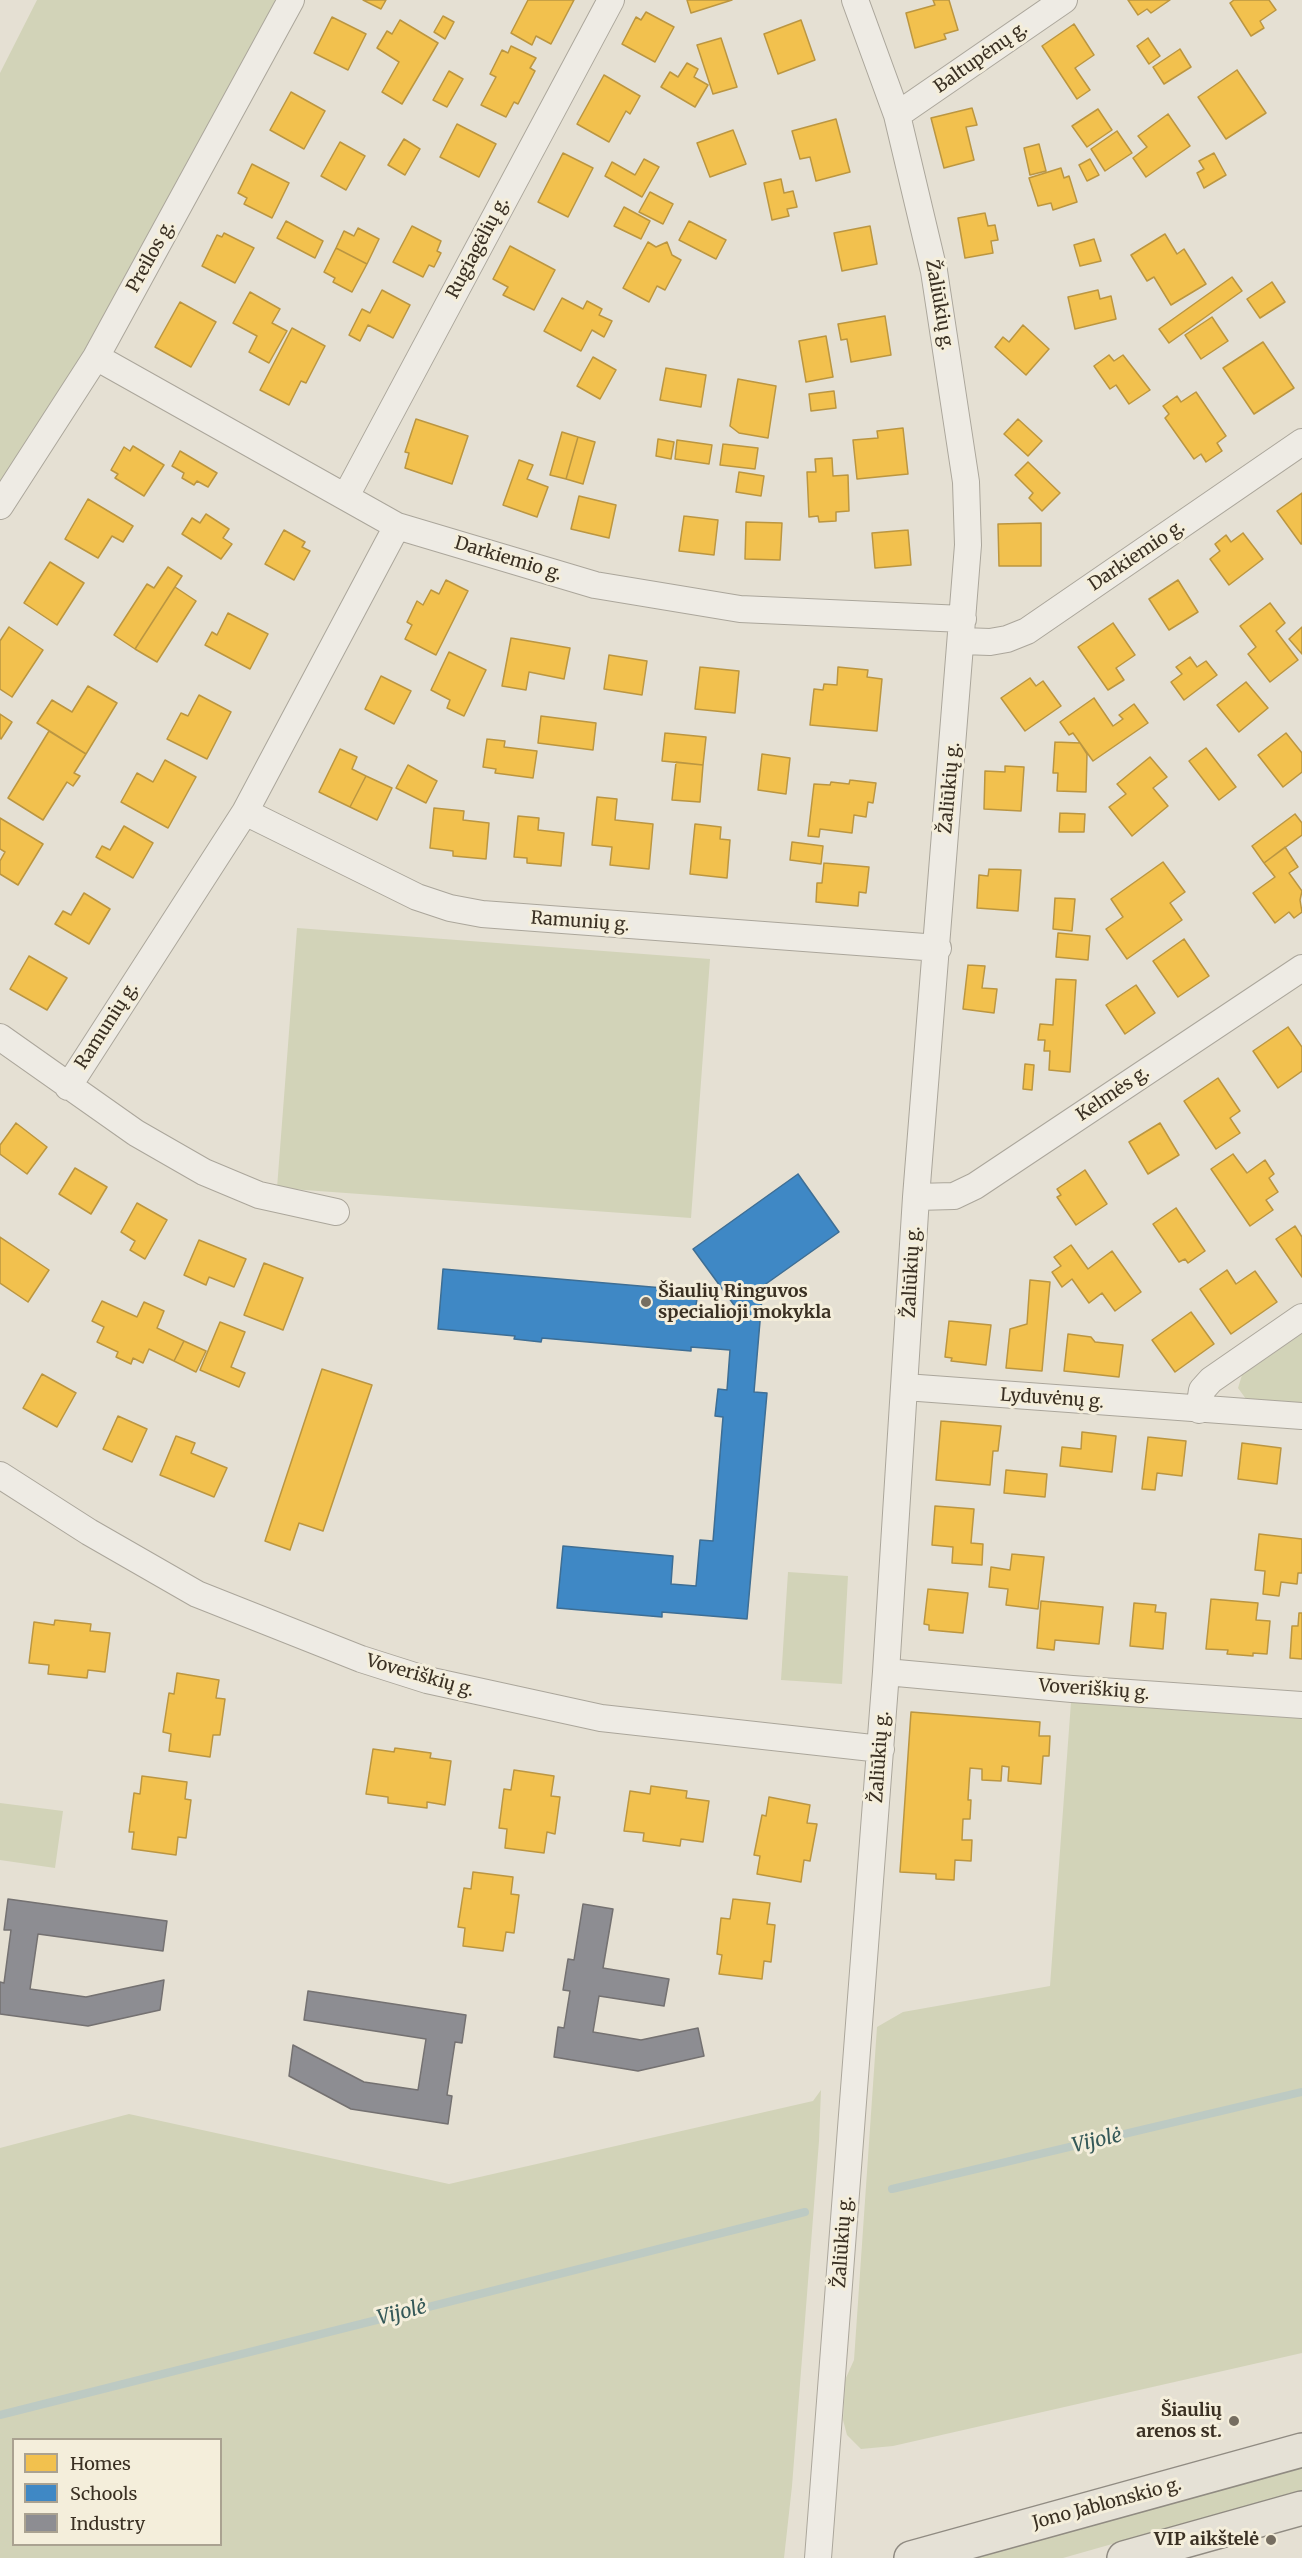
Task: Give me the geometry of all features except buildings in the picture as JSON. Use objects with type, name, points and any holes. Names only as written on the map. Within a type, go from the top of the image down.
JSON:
[{"type":"main road","name":"Jono Jablonskio g.","points":[[911,2558],[1302,2450]]},
{"type":"main road","points":[[1124,2558],[1302,2508]]},
{"type":"street","name":"Preilos g.","points":[[0,506],[96,357],[291,0]]},
{"type":"street","name":"Rugiagėlių g.","points":[[346,496],[611,0]]},
{"type":"street","name":"Žaliūkių g.","points":[[818,2558],[881,1749],[916,1197],[938,948],[968,544],[966,482],[939,300],[897,115],[855,0]]},
{"type":"street","name":"Baltupėnų g.","points":[[897,115],[1064,0]]},
{"type":"street","name":"Darkiemio g.","points":[[96,357],[397,526],[606,587],[740,609],[963,630],[990,642],[1007,639],[1027,631],[1302,442]]},
{"type":"street","name":"Ramunių g.","points":[[68,1087],[245,812],[397,526]]},
{"type":"street","name":"Ramunių g.","points":[[245,812],[417,897],[471,912],[938,948]]},
{"type":"street","name":"Kelmės g.","points":[[916,1197],[954,1196],[975,1186],[1302,968]]},
{"type":"street","name":"Ramunių g.","points":[[0,1037],[136,1133],[204,1172],[259,1195],[336,1212]]},
{"type":"street","points":[[1199,1410],[1202,1390],[1211,1380],[1302,1317]]},
{"type":"street","name":"Lyduvėnų g.","points":[[905,1388],[1302,1416]]},
{"type":"street","name":"Voveriškių g.","points":[[0,1475],[89,1532],[197,1594],[307,1639],[416,1677],[501,1698],[601,1718],[881,1749]]},
{"type":"street","name":"Voveriškių g.","points":[[886,1672],[1072,1689],[1302,1705]]},
{"type":"green space","points":[[37,0],[278,0],[95,343],[0,491],[0,73]]},
{"type":"green space","points":[[297,928],[710,959],[691,1218],[277,1188]]},
{"type":"green space","points":[[1302,1334],[1302,1406],[1246,1399],[1238,1388],[1242,1375]]},
{"type":"green space","points":[[788,1572],[848,1576],[842,1684],[781,1680]]},
{"type":"green space","points":[[1072,1689],[1302,1705],[1302,2353],[893,2446],[861,2449],[847,2435],[843,2420],[845,2380],[854,2360],[877,2027],[903,2012],[1050,1986]]},
{"type":"green space","points":[[0,1803],[63,1811],[55,1868],[0,1860]]},
{"type":"green space","points":[[821,2090],[792,2486],[784,2558],[0,2558],[0,2148],[129,2114],[449,2184],[813,2101]]},
{"type":"green space","points":[[1302,2466],[1302,2490],[1063,2558],[976,2558]]},
{"type":"waterway","name":"Vijolė","points":[[892,2189],[1302,2092]]},
{"type":"waterway","name":"Vijolė","points":[[0,2415],[805,2212]]},
{"type":"place","name":"Šiaulių Ringuvos specialioji mokykla","points":[[646,1302]]},
{"type":"place","name":"Šiaulių arenos st.","points":[[1234,2421]]},
{"type":"place","name":"VIP aikštelė","points":[[1271,2540]]}]
